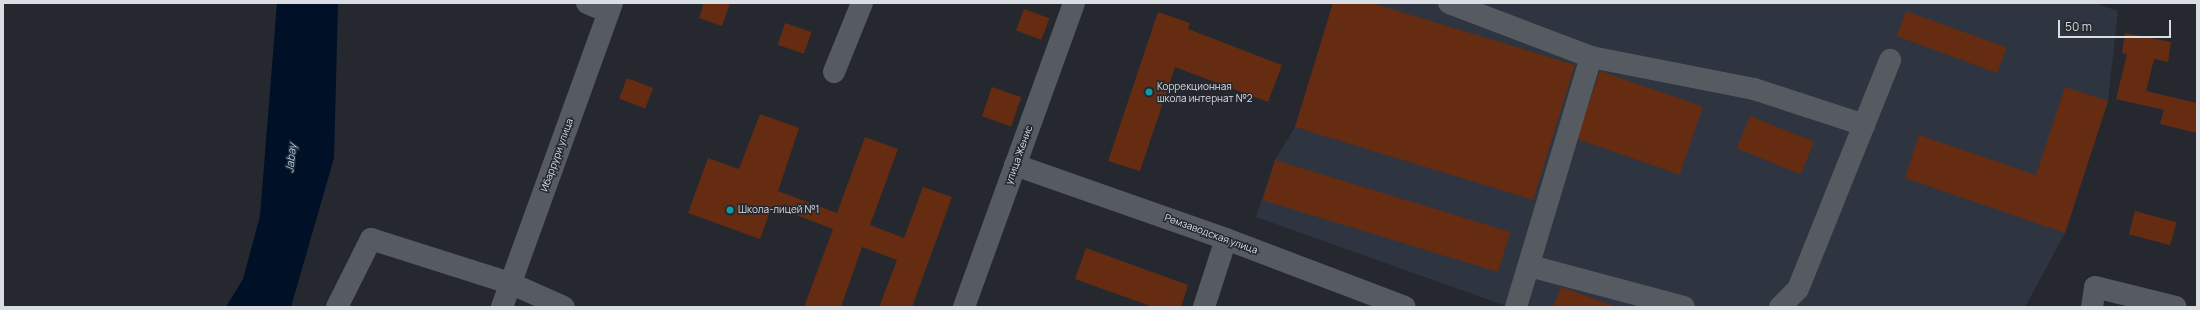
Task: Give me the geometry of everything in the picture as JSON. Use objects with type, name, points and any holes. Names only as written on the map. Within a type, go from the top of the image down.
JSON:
[{"type":"street","points":[[587,3],[610,8]]},
{"type":"street","points":[[834,72],[862,3]]},
{"type":"street","name":"улица Женис","points":[[964,307],[1074,3]]},
{"type":"street","points":[[1448,3],[1591,57],[1754,89],[1864,125]]},
{"type":"street","name":"Ибаррури улица","points":[[502,307],[610,8]]},
{"type":"street","points":[[1516,307],[1530,266],[1591,57]]},
{"type":"street","points":[[1780,307],[1798,289],[1890,60]]},
{"type":"street","name":"Ремзаводская улица","points":[[1015,165],[1226,239],[1405,307]]},
{"type":"street","points":[[337,307],[371,239],[510,283],[564,307]]},
{"type":"street","points":[[1204,307],[1226,239]]},
{"type":"street","points":[[1530,266],[1684,307]]},
{"type":"street","points":[[2092,307],[2095,288],[2176,307]]},
{"type":"shaded area","points":[[1333,3],[2094,3],[2118,11],[2108,101],[2065,233],[2025,307],[1509,307],[1256,217],[1275,160],[1295,127]]},
{"type":"water","name":"Jabay","points":[[277,3],[338,3],[334,158],[291,307],[226,307],[243,279],[260,216]]},
{"type":"building","points":[[704,3],[730,3],[722,26],[699,18]]},
{"type":"building","points":[[1333,3],[1372,3],[1575,65],[1533,200],[1295,127]]},
{"type":"building","points":[[1024,9],[1049,18],[1042,40],[1016,31]]},
{"type":"building","points":[[1906,11],[2007,48],[1997,73],[1897,36]]},
{"type":"building","points":[[1158,12],[1190,23],[1188,29],[1282,65],[1268,102],[1175,67],[1140,171],[1108,161]]},
{"type":"building","points":[[785,23],[811,32],[804,54],[778,45]]},
{"type":"building","points":[[2125,33],[2171,42],[2168,62],[2154,59],[2146,91],[2197,103],[2197,133],[2160,124],[2164,110],[2116,99],[2127,54],[2122,53]]},
{"type":"building","points":[[1600,71],[1703,106],[1680,175],[1577,139]]},
{"type":"building","points":[[627,78],[653,88],[645,109],[619,99]]},
{"type":"building","points":[[992,87],[1021,97],[1011,126],[982,116]]},
{"type":"building","points":[[2065,87],[2108,101],[2065,233],[1905,178],[1919,135],[2036,175]]},
{"type":"building","name":"Школа-лицей №1","points":[[760,114],[799,128],[778,191],[837,213],[865,137],[898,149],[870,225],[904,238],[923,187],[952,197],[912,307],[879,307],[897,260],[862,247],[841,307],[804,307],[833,229],[772,206],[760,239],[688,213],[708,158],[739,169]]},
{"type":"building","points":[[1750,116],[1814,142],[1801,174],[1737,148]]},
{"type":"building","points":[[1275,160],[1510,232],[1498,272],[1263,200]]},
{"type":"building","points":[[2135,211],[2177,222],[2170,245],[2129,234]]},
{"type":"building","points":[[1086,248],[1188,285],[1181,307],[1153,307],[1075,279]]},
{"type":"building","points":[[1561,287],[1612,305],[1612,307],[1553,307]]},
{"type":"place","name":"Коррекционная школа интернат №2","points":[[1149,92]]},
{"type":"place","name":"Школа-лицей №1","points":[[730,210]]}]
